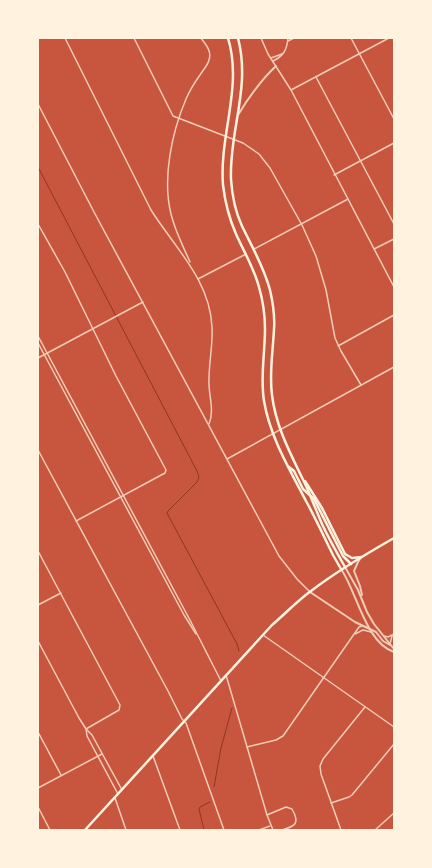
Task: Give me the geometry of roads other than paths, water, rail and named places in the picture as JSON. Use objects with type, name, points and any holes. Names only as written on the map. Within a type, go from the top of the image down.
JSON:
[{"type":"main road","points":[[228,38],[233,62],[234,78],[226,136],[223,174],[226,204],[234,228],[256,278],[263,302],[265,329],[262,378],[265,406],[273,434],[341,569]]},
{"type":"main road","points":[[238,38],[242,71],[231,171],[234,202],[242,226],[268,281],[273,308],[274,328],[271,360],[273,405],[280,430],[323,525],[345,567]]},
{"type":"main road","points":[[288,465],[294,471],[303,489],[317,503],[344,558],[351,564]]},
{"type":"main road","points":[[302,477],[310,487],[322,508],[345,554],[352,558],[362,557]]},
{"type":"main road","points":[[85,830],[263,635],[310,592],[341,569],[394,538]]},
{"type":"street","points":[[65,38],[151,210],[191,265]]},
{"type":"street","points":[[134,38],[171,114],[178,119],[234,138],[252,149],[266,162],[302,224],[320,269],[326,290],[335,338],[338,346],[361,385]]},
{"type":"street","points":[[201,38],[209,50],[209,61],[190,92],[178,119],[169,157],[169,203],[175,228],[209,305],[213,329],[208,381],[211,413],[209,424]]},
{"type":"street","points":[[261,38],[273,62],[291,90],[334,175],[394,287]]},
{"type":"street","points":[[273,62],[283,54],[288,38]]},
{"type":"street","points":[[288,41],[294,38]]},
{"type":"street","points":[[351,38],[394,119]]},
{"type":"street","points":[[291,90],[389,38]]},
{"type":"street","points":[[271,58],[283,54]]},
{"type":"street","points":[[238,115],[250,95],[276,66]]},
{"type":"street","points":[[316,77],[394,224]]},
{"type":"street","points":[[38,104],[284,563],[310,592],[362,626],[376,632],[383,641],[390,645]]},
{"type":"street","points":[[334,175],[394,143]]},
{"type":"street","points":[[254,249],[348,199]]},
{"type":"street","points":[[38,224],[65,272],[116,376],[166,472],[76,521]]},
{"type":"street","points":[[374,249],[394,239]]},
{"type":"street","points":[[198,279],[246,254]]},
{"type":"street","points":[[38,358],[143,302]]},
{"type":"street","points":[[338,346],[394,315]]},
{"type":"street","points":[[38,336],[124,495],[221,681]]},
{"type":"street","points":[[38,343],[184,615],[198,637]]},
{"type":"street","points":[[227,459],[394,367]]},
{"type":"street","points":[[38,450],[187,726],[224,830]]},
{"type":"street","points":[[38,550],[120,706],[119,710],[86,729]]},
{"type":"street","points":[[362,557],[354,571],[360,586],[362,598]]},
{"type":"street","points":[[345,567],[362,598],[370,617],[394,651]]},
{"type":"street","points":[[341,569],[372,633],[389,651],[394,651]]},
{"type":"street","points":[[38,605],[61,593]]},
{"type":"street","points":[[247,747],[276,740],[283,736],[359,628],[362,626]]},
{"type":"street","points":[[355,634],[363,630],[372,633]]},
{"type":"street","points":[[390,645],[394,634]]},
{"type":"street","points":[[263,635],[394,727]]},
{"type":"street","points":[[382,636],[392,636]]},
{"type":"street","points":[[38,641],[86,729],[92,735],[122,790]]},
{"type":"street","points":[[226,675],[270,826],[273,830]]},
{"type":"street","points":[[341,830],[320,772],[320,764],[365,707]]},
{"type":"street","points":[[86,729],[87,736],[118,794]]},
{"type":"street","points":[[38,732],[61,775]]},
{"type":"street","points":[[331,803],[352,795],[394,744]]},
{"type":"street","points":[[38,788],[102,754]]},
{"type":"street","points":[[153,756],[180,830]]},
{"type":"street","points":[[115,798],[126,830]]},
{"type":"street","points":[[38,807],[50,830]]},
{"type":"street","points":[[267,815],[286,808],[292,809],[296,824],[293,827],[282,830]]},
{"type":"street","points":[[375,830],[394,813]]},
{"type":"street","points":[[259,830],[270,826]]},
{"type":"waterway","points":[[38,167],[197,471],[199,477],[197,482],[167,513],[237,644],[239,651]]},
{"type":"waterway","points":[[214,787],[221,748],[232,708]]},
{"type":"waterway","points":[[204,830],[199,809],[210,802]]}]
